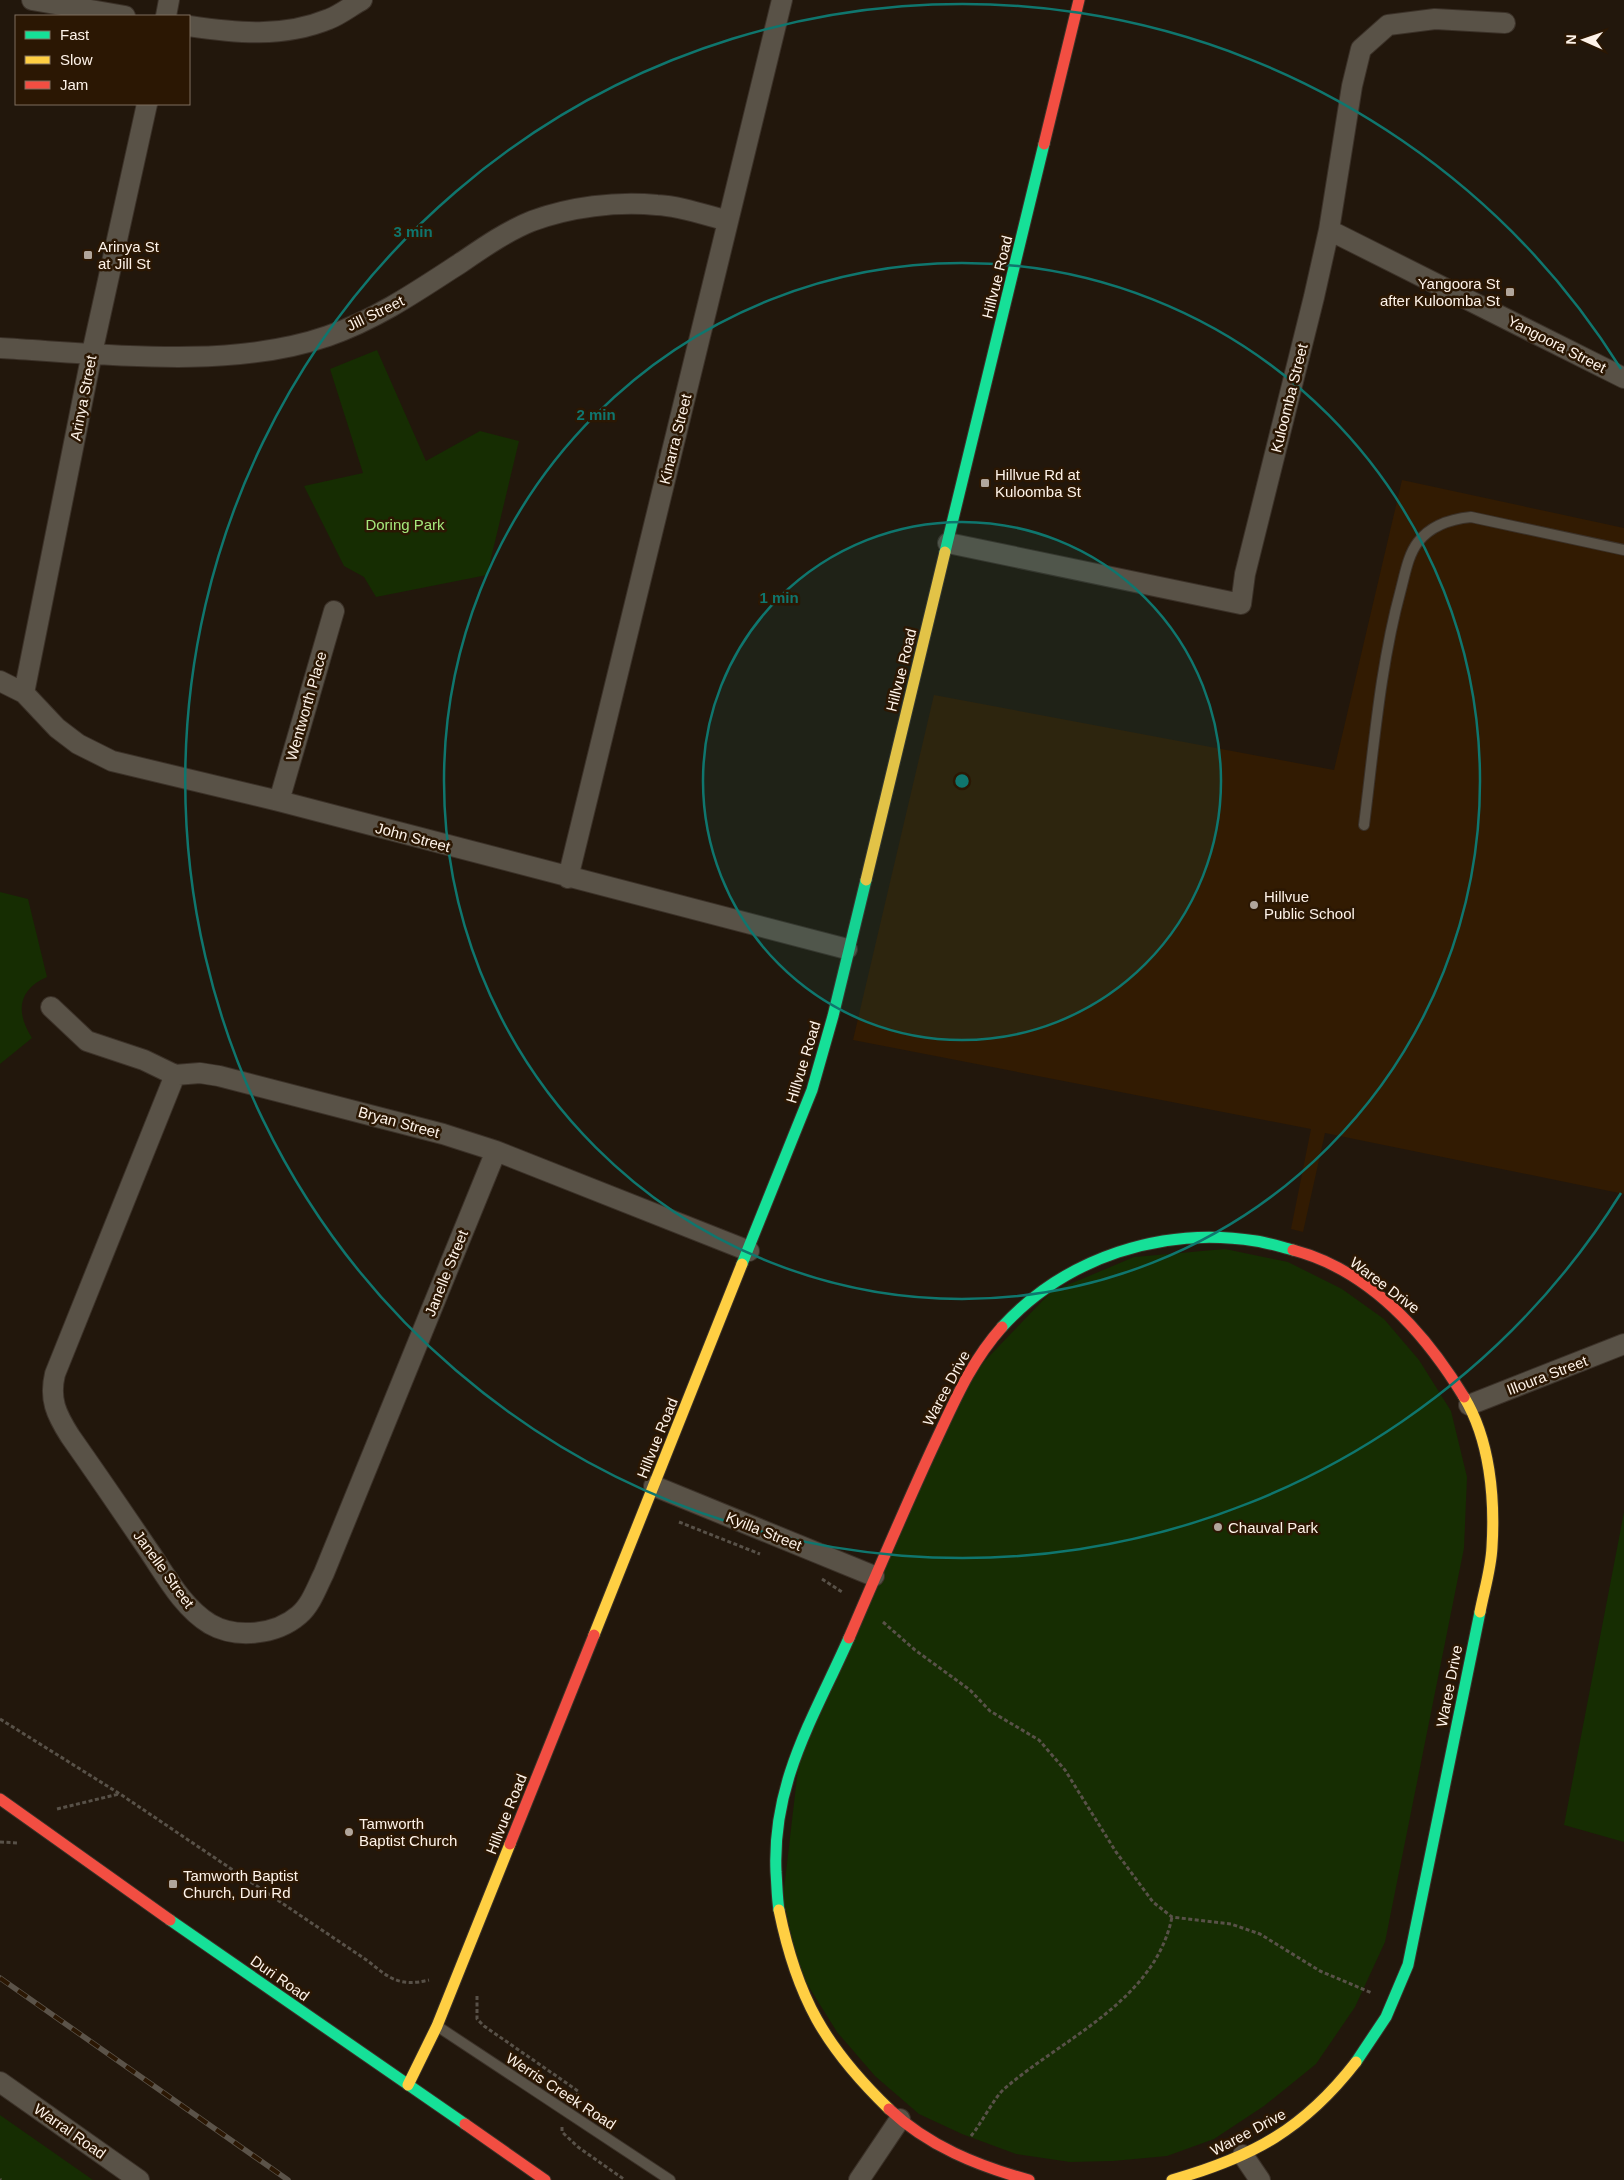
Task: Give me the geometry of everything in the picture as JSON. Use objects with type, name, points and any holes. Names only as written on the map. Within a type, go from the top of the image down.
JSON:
[{"type":"street","points":[[32,0],[119,15]]},
{"type":"street","points":[[166,15],[169,0]]},
{"type":"street","points":[[190,26],[234,32],[289,31],[329,19],[362,0]]},
{"type":"street","name":"Kinarra Street","points":[[568,878],[782,0]]},
{"type":"street","name":"Hillvue Road","points":[[408,2085],[437,2026],[812,1090],[833,1016],[847,949],[948,543],[1079,0]]},
{"type":"street","name":"Kuloomba Street","points":[[948,543],[1241,604],[1248,565],[1329,230],[1352,86],[1361,49],[1388,25],[1435,19],[1505,23]]},
{"type":"street","name":"Arinya Street","points":[[24,693],[92,354],[147,105]]},
{"type":"street","name":"Jill Street","points":[[0,348],[92,354],[203,357],[274,349],[328,336],[388,310],[495,240],[531,221],[574,209],[622,204],[658,204],[728,220]]},
{"type":"street","name":"Yangoora Street","points":[[1329,230],[1624,378]]},
{"type":"street","name":"Wentworth Place","points":[[279,801],[334,611]]},
{"type":"street","name":"John Street","points":[[0,681],[24,693],[57,728],[78,744],[112,762],[279,801],[568,878],[847,949]]},
{"type":"street","points":[[51,1007],[88,1041],[144,1060],[175,1075]]},
{"type":"street","name":"Bryan Street","points":[[175,1075],[200,1073],[219,1076],[443,1134],[496,1151],[749,1251]]},
{"type":"street","name":"Janelle Street","points":[[175,1075],[55,1374],[52,1396],[57,1415],[174,1586],[193,1611],[210,1624],[231,1632],[263,1632],[276,1628],[299,1615],[308,1604],[324,1573],[496,1151]]},
{"type":"street","name":"Waree Drive","points":[[1029,2180],[991,2170],[935,2144],[900,2119],[863,2086],[838,2057],[819,2028],[799,1986],[785,1943],[777,1898],[775,1849],[781,1802],[796,1752],[864,1606],[874,1576],[959,1390],[981,1353],[1020,1310],[1056,1280],[1093,1261],[1134,1246],[1179,1238],[1216,1237],[1252,1240],[1305,1252],[1348,1273],[1385,1300],[1416,1328],[1441,1361],[1469,1405],[1485,1455],[1493,1504],[1492,1549],[1416,1934],[1405,1976],[1377,2034],[1330,2094],[1293,2127],[1243,2155],[1204,2171],[1172,2180]]},
{"type":"street","name":"Illoura Street","points":[[1469,1405],[1624,1344]]},
{"type":"street","name":"Kyilla Street","points":[[654,1486],[874,1576]]},
{"type":"street","name":"Duri Road","points":[[0,1798],[545,2180]]},
{"type":"street","name":"Warral Road","points":[[0,2082],[139,2180]]},
{"type":"street","points":[[859,2180],[900,2119]]},
{"type":"street","points":[[1243,2155],[1260,2180]]},
{"type":"lane","points":[[1364,825],[1382,677],[1396,608],[1408,564],[1417,543],[1432,529],[1451,519],[1471,517],[1624,550]]},
{"type":"lane","name":"Werris Creek Road","points":[[437,2026],[670,2180]]},
{"type":"path","points":[[679,1522],[768,1557]]},
{"type":"path","points":[[821,1578],[864,1606],[915,1650],[970,1690],[990,1711],[1038,1740],[1065,1770],[1116,1852],[1152,1902],[1172,1917],[1231,1924],[1260,1934],[1320,1972],[1392,2002]]},
{"type":"path","points":[[0,1719],[128,1800],[368,1961],[388,1978],[405,1984],[434,1979],[455,1980],[477,1994],[477,2019],[484,2026],[578,2091],[577,2101],[562,2118],[562,2132],[578,2147],[625,2180]]},
{"type":"path","points":[[957,2155],[1002,2091],[1094,2024],[1144,1977],[1169,1933],[1172,1917]]},
{"type":"shaded area","name":"Hillvue Public School","points":[[1402,480],[1624,528],[1624,1194],[1325,1133],[1303,1232],[1291,1229],[1311,1129],[853,1040],[934,695],[1334,770]]},
{"type":"green space","name":"Doring Park","points":[[377,350],[426,461],[480,431],[519,441],[487,575],[376,597],[364,577],[344,566],[304,486],[363,473],[330,369]]},
{"type":"green space","points":[[0,892],[28,899],[47,977],[30,988],[22,1003],[23,1020],[32,1038],[0,1064]]},
{"type":"green space","name":"Chauval Park","points":[[1225,1249],[1288,1262],[1342,1289],[1384,1319],[1419,1360],[1451,1411],[1467,1477],[1464,1548],[1385,1942],[1355,2007],[1316,2064],[1264,2106],[1214,2139],[1167,2156],[1113,2161],[1070,2162],[1016,2154],[962,2134],[919,2114],[875,2076],[837,2032],[799,1971],[783,1898],[800,1751],[973,1373],[1051,1292],[1134,1257]]},
{"type":"green space","points":[[1624,1512],[1624,1842],[1564,1825]]},
{"type":"green space","points":[[0,2115],[93,2180],[0,2180]]},
{"type":"railway","points":[[0,1978],[288,2180]]},
{"type":"traffic: fast","points":[[945,552],[1044,144]]},
{"type":"traffic: fast","points":[[742,1264],[812,1090],[833,1016],[866,880]]},
{"type":"traffic: fast","points":[[1002,1327],[1027,1303],[1056,1282],[1086,1265],[1118,1252],[1152,1243],[1186,1238],[1221,1238],[1256,1241],[1293,1250]]},
{"type":"traffic: fast","points":[[1356,2062],[1386,2017],[1408,1965],[1480,1612]]},
{"type":"traffic: fast","points":[[779,1910],[776,1872],[777,1839],[788,1779],[809,1723],[849,1638]]},
{"type":"traffic: fast","points":[[170,1920],[465,2124]]},
{"type":"traffic: slow","points":[[866,880],[945,552]]},
{"type":"traffic: slow","points":[[594,1635],[742,1264]]},
{"type":"traffic: slow","points":[[1464,1397],[1473,1414],[1485,1450],[1493,1509],[1489,1572],[1480,1612]]},
{"type":"traffic: slow","points":[[408,2085],[437,2026],[510,1844]]},
{"type":"traffic: slow","points":[[779,1910],[795,1970],[817,2019],[847,2064],[889,2109]]},
{"type":"traffic: slow","points":[[1172,2180],[1228,2161],[1275,2138],[1317,2105],[1356,2062]]},
{"type":"traffic: jam","points":[[1044,144],[1079,0]]},
{"type":"traffic: jam","points":[[1293,1250],[1321,1259],[1346,1272],[1370,1288],[1392,1307],[1432,1350],[1464,1397]]},
{"type":"traffic: jam","points":[[849,1638],[955,1401],[980,1355],[1002,1327]]},
{"type":"traffic: jam","points":[[510,1844],[594,1635]]},
{"type":"traffic: jam","points":[[0,1799],[170,1920]]},
{"type":"traffic: jam","points":[[889,2109],[920,2134],[954,2153],[991,2168],[1029,2180]]},
{"type":"traffic: jam","points":[[465,2124],[545,2180]]},
{"type":"place","name":"Arinya St at Jill St","points":[[88,255]]},
{"type":"place","name":"Yangoora St after Kuloomba St","points":[[1510,292]]},
{"type":"place","name":"Hillvue Rd at Kuloomba St","points":[[985,483]]},
{"type":"place","name":"Hillvue Public School","points":[[1254,905]]},
{"type":"place","name":"Chauval Park","points":[[1218,1527]]},
{"type":"place","name":"Tamworth Baptist Church","points":[[349,1832]]},
{"type":"place","name":"Tamworth Baptist Church, Duri Rd","points":[[173,1884]]}]
